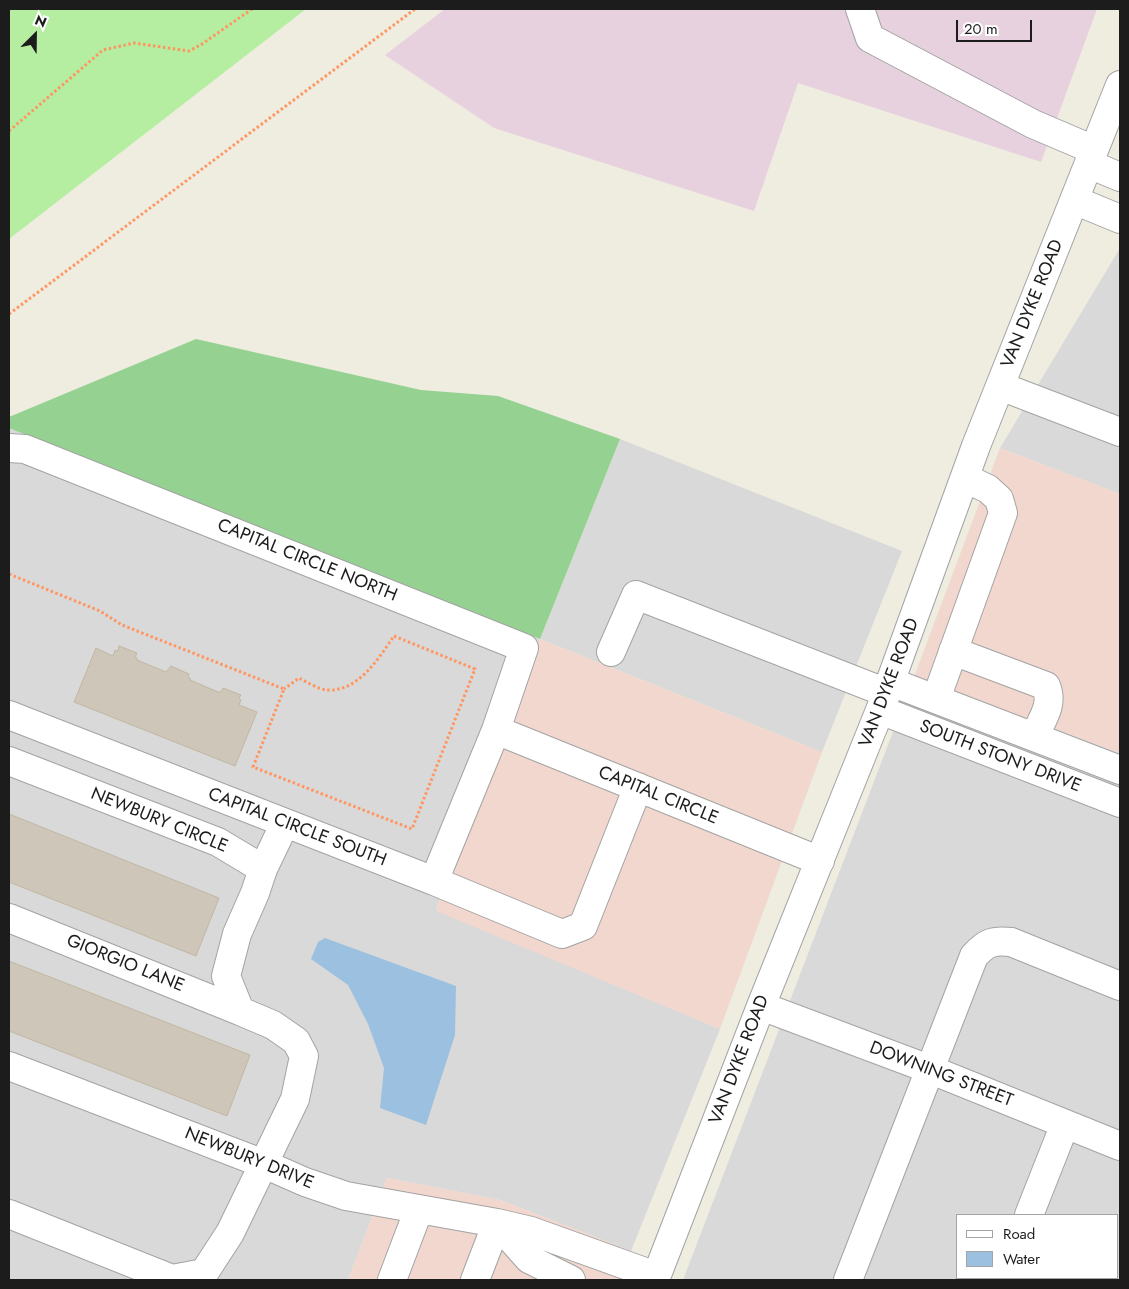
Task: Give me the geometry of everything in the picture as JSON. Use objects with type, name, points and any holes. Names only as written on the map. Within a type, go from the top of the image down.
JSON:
[{"type":"street","points":[[860,9],[870,38],[1033,124],[1092,157],[1120,177]]},
{"type":"street","name":"VAN DYKE ROAD","points":[[655,1278],[761,1006],[886,695],[1000,386],[1120,84]]},
{"type":"street","points":[[1074,200],[1120,219]]},
{"type":"street","points":[[1000,386],[1120,432]]},
{"type":"street","name":"CAPITAL CIRCLE NORTH","points":[[9,448],[25,449],[524,648],[496,730]]},
{"type":"street","points":[[936,699],[1003,512],[999,499],[988,489],[965,478]]},
{"type":"street","points":[[611,652],[636,595],[886,695]]},
{"type":"street","points":[[953,651],[1046,686],[1050,694],[1050,703],[1034,737]]},
{"type":"street","name":"SOUTH STONY DRIVE","points":[[886,695],[936,699],[1120,770]]},
{"type":"street","name":"SOUTH STONY DRIVE","points":[[886,695],[1120,803]]},
{"type":"street","name":"CAPITAL CIRCLE SOUTH","points":[[9,715],[434,881],[562,934],[582,926],[638,788]]},
{"type":"street","points":[[434,881],[496,730]]},
{"type":"street","name":"CAPITAL CIRCLE","points":[[496,730],[820,861]]},
{"type":"street","name":"NEWBURY CIRCLE","points":[[9,761],[218,842],[263,869]]},
{"type":"street","points":[[9,1214],[172,1279],[204,1273],[230,1233],[264,1164],[294,1098],[304,1056],[296,1042],[273,1025],[240,1010],[226,976],[237,934],[263,869],[285,823]]},
{"type":"street","name":"GIORGIO LANE","points":[[9,918],[240,1010]]},
{"type":"street","points":[[848,1280],[974,956],[983,946],[997,941],[1011,942],[1120,986]]},
{"type":"street","name":"DOWNING STREET","points":[[761,1006],[1120,1146]]},
{"type":"street","name":"NEWBURY DRIVE","points":[[9,1066],[264,1164],[305,1182],[346,1196],[497,1223],[531,1231],[655,1278]]},
{"type":"street","points":[[1029,1214],[1065,1124]]},
{"type":"street","points":[[392,1280],[419,1210]]},
{"type":"street","points":[[475,1280],[497,1223],[530,1259],[571,1280]]},
{"type":"path","points":[[9,130],[103,50],[134,43],[189,50],[202,44],[252,9]]},
{"type":"path","points":[[9,314],[415,9]]},
{"type":"path","points":[[9,574],[100,611],[122,625],[284,689]]},
{"type":"path","points":[[394,636],[475,669],[412,828],[253,767],[284,689],[299,678],[326,690],[344,688],[363,676],[394,636]]},
{"type":"shaded area","points":[[445,9],[1097,9],[1041,162],[798,83],[754,211],[494,128],[385,55]]},
{"type":"shaded area","points":[[1120,248],[1120,494],[1000,448]]},
{"type":"shaded area","points":[[9,422],[540,639],[436,910],[720,1029],[631,1251],[500,1200],[387,1178],[348,1280],[9,1280]]},
{"type":"shaded area","points":[[620,439],[902,551],[822,752],[540,639]]},
{"type":"shaded area","points":[[1000,448],[1120,494],[1120,753],[914,677]]},
{"type":"shaded area","points":[[540,639],[822,752],[720,1029],[436,911]]},
{"type":"shaded area","points":[[914,677],[1120,753],[1120,1280],[683,1280]]},
{"type":"shaded area","points":[[387,1178],[500,1200],[631,1251],[620,1280],[348,1280]]},
{"type":"green space","points":[[9,9],[306,9],[9,239]]},
{"type":"green space","points":[[196,339],[421,390],[498,396],[620,439],[540,639],[9,428],[9,417]]},
{"type":"water","points":[[325,938],[456,986],[455,1035],[426,1125],[380,1108],[384,1068],[368,1024],[348,985],[311,959],[318,942]]},
{"type":"building","points":[[119,646],[137,653],[135,657],[137,660],[166,672],[171,666],[189,674],[190,680],[218,692],[221,692],[223,688],[241,695],[239,705],[257,712],[235,766],[74,702],[96,648],[113,656],[115,650],[118,651]]},
{"type":"building","points":[[9,814],[219,898],[196,956],[9,882]]},
{"type":"building","points":[[9,961],[250,1055],[227,1116],[9,1031]]}]
